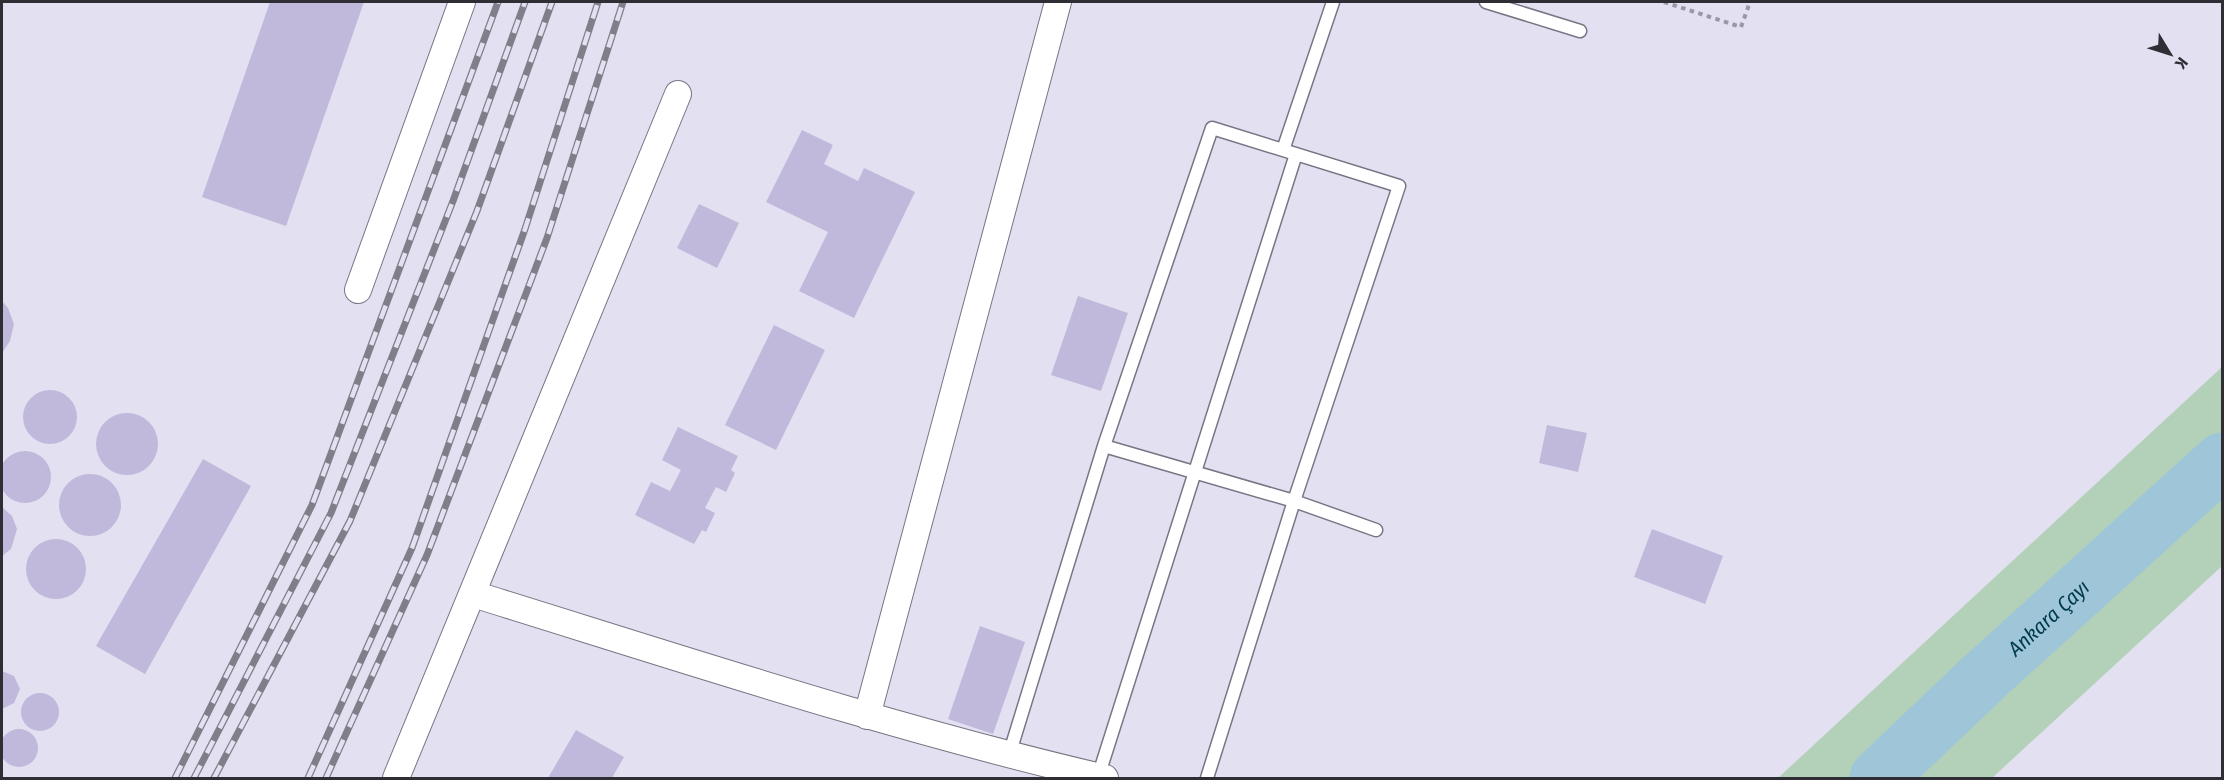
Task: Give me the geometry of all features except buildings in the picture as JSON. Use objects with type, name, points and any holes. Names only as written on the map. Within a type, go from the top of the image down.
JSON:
[{"type":"street","points":[[358,290],[462,2]]},
{"type":"street","points":[[867,716],[1058,2]]},
{"type":"street","points":[[396,778],[678,94]]},
{"type":"street","points":[[473,594],[867,716],[1101,778]]},
{"type":"lane","points":[[1283,150],[1332,2]]},
{"type":"lane","points":[[1486,2],[1580,31]]},
{"type":"lane","points":[[1009,755],[1104,446],[1212,128],[1399,186],[1294,501],[1207,778]]},
{"type":"lane","points":[[1101,778],[1296,154]]},
{"type":"lane","points":[[1104,446],[1294,501],[1376,530]]},
{"type":"path","points":[[1664,2],[1741,27],[1750,2]]},
{"type":"green space","points":[[2222,367],[2222,566],[1992,778],[1778,778]]},
{"type":"waterway","name":"Ankara Çayı","points":[[1878,778],[1984,677],[2222,461]]},
{"type":"railway","points":[[175,778],[312,505],[498,2]]},
{"type":"railway","points":[[194,778],[331,513],[453,201],[525,2]]},
{"type":"railway","points":[[214,778],[350,521],[477,211],[552,2]]},
{"type":"railway","points":[[308,778],[412,548],[525,229],[598,2]]},
{"type":"railway","points":[[326,778],[427,555],[547,238],[623,2]]}]
